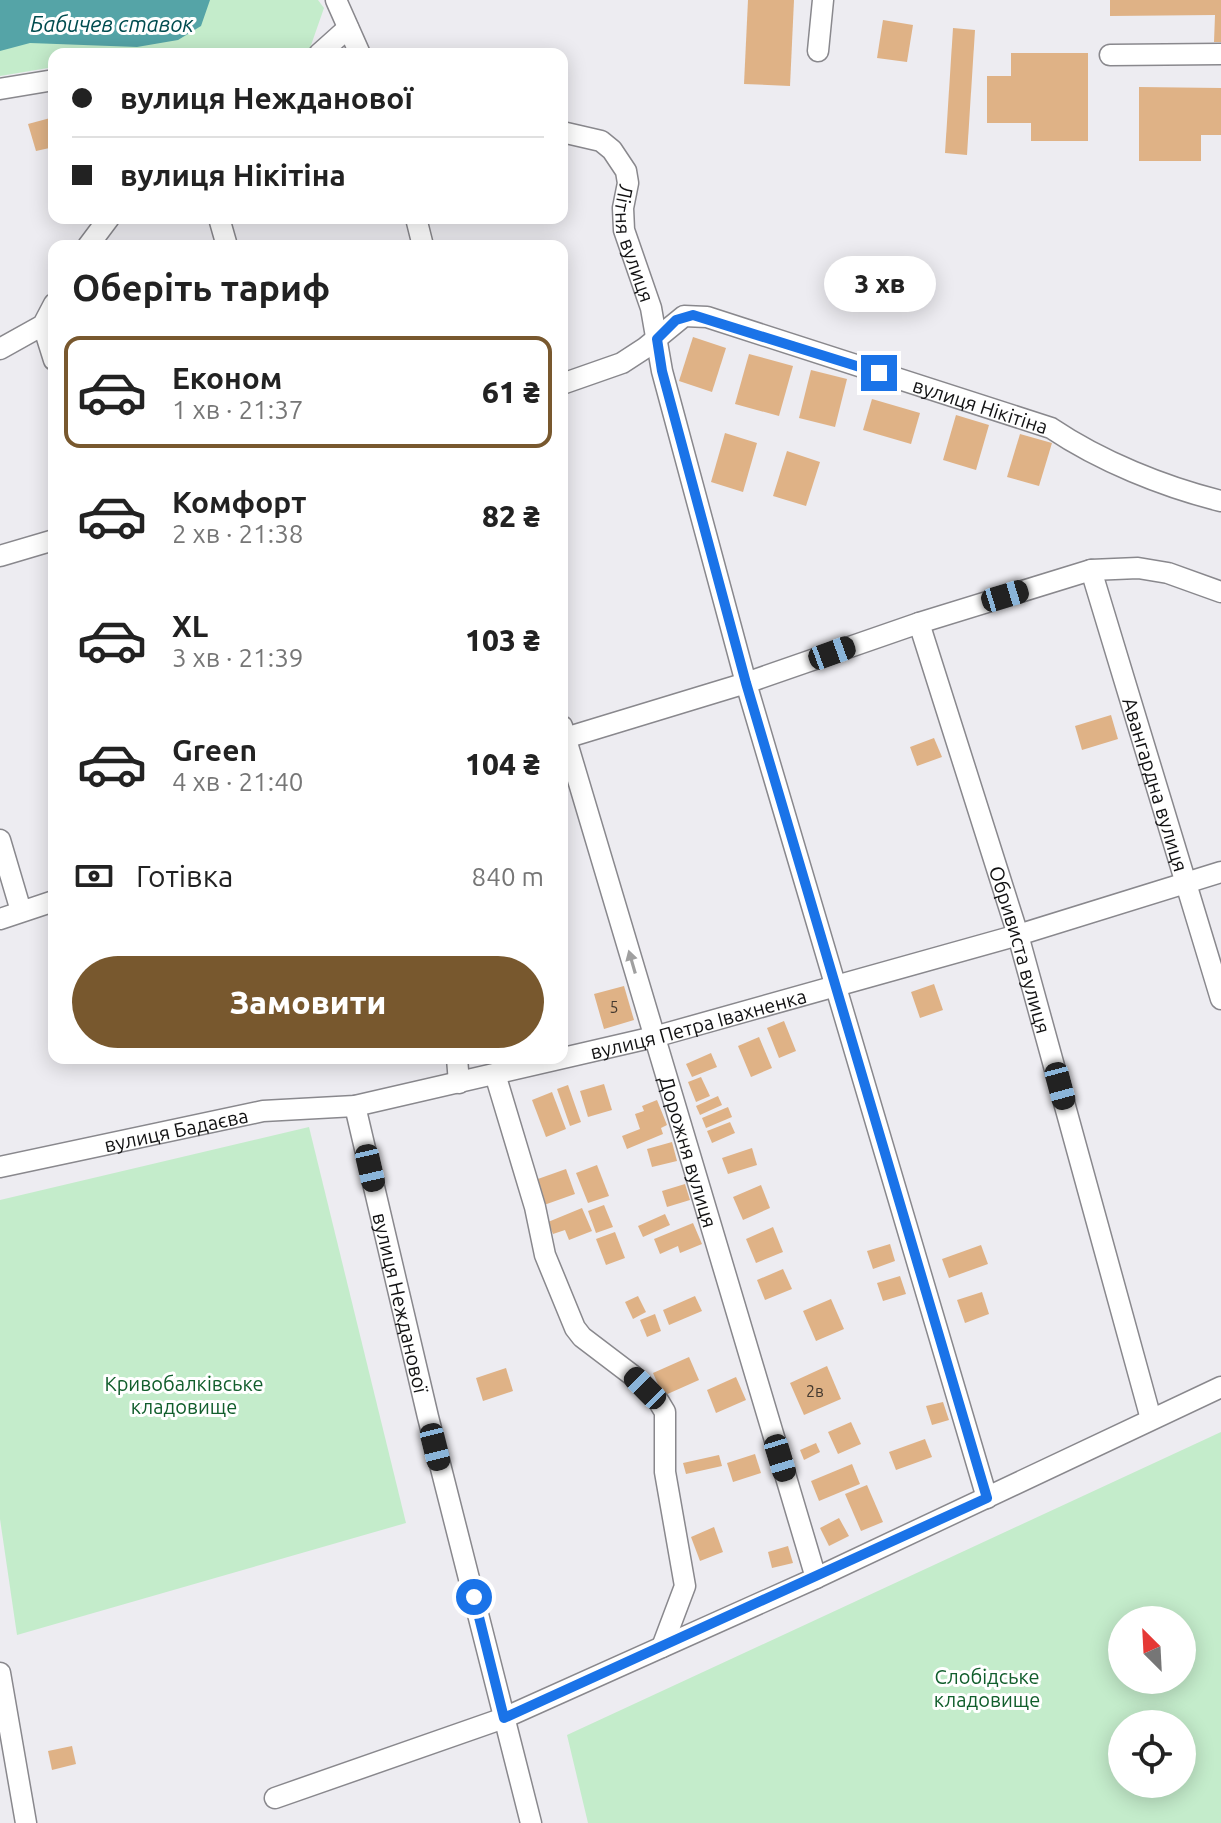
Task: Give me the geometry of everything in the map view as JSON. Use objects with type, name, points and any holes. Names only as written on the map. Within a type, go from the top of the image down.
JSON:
[{"type":"street","points":[[336,0],[357,48]]},
{"type":"street","points":[[818,51],[823,0]]},
{"type":"street","points":[[326,48],[348,28]]},
{"type":"street","points":[[1110,55],[1221,54]]},
{"type":"street","points":[[0,89],[48,81]]},
{"type":"street","name":"Літня вулиця","points":[[568,133],[601,141],[612,150],[626,171],[628,183],[623,208],[624,230],[651,308],[662,371],[746,683],[987,1498]]},
{"type":"street","points":[[0,349],[43,325],[48,315]]},
{"type":"street","name":"вулиця Нікітіна","points":[[568,382],[622,363],[684,316],[707,317],[1051,428],[1082,449],[1194,494],[1221,501]]},
{"type":"street","points":[[43,325],[48,341]]},
{"type":"street","points":[[0,556],[48,542]]},
{"type":"street","points":[[568,733],[746,683],[919,623],[1091,570],[1138,568],[1168,573],[1221,592]]},
{"type":"street","name":"Авангардна вулиця","points":[[1091,570],[1221,999]]},
{"type":"street","name":"Обривиста вулиця","points":[[919,623],[1018,935],[1151,1419]]},
{"type":"street","name":"Дорожня вулиця","points":[[568,751],[816,1578]]},
{"type":"street","points":[[0,840],[21,911]]},
{"type":"street","name":"вулиця Петра Івахненка","points":[[568,1057],[654,1037],[1018,935],[1221,872]]},
{"type":"street","points":[[0,919],[48,903]]},
{"type":"street","points":[[457,1064],[459,1083]]},
{"type":"street","name":"вулиця Петра Івахненка","points":[[355,1106],[538,1064]]},
{"type":"street","points":[[495,1074],[535,1207],[545,1255],[575,1328],[582,1337],[632,1375],[665,1412],[665,1472],[685,1586],[662,1647]]},
{"type":"street","name":"вулиця Бадаєва","points":[[0,1167],[263,1111],[355,1106]]},
{"type":"street","name":"вулиця Нежданової","points":[[355,1106],[428,1417],[531,1823]]},
{"type":"street","points":[[275,1798],[504,1718],[816,1578],[1221,1387]]},
{"type":"street","points":[[676,1609],[706,1627]]},
{"type":"street","points":[[0,1673],[26,1823]]},
{"type":"green space","points":[[0,0],[318,0],[324,8],[310,48],[48,48],[48,68],[0,76]]},
{"type":"green space","name":"Кривобалківське кладовище","points":[[309,1127],[406,1523],[17,1635],[0,1519],[0,1200]]},
{"type":"green space","name":"Слобідське кладовище","points":[[1221,1432],[1221,1823],[588,1823],[567,1735]]},
{"type":"water","name":"Бабичев ставок","points":[[0,0],[210,0],[201,26],[178,40],[137,47],[30,43],[0,51]]},
{"type":"building","points":[[748,0],[794,0],[790,86],[744,84]]},
{"type":"building","points":[[1110,0],[1221,0],[1221,42],[1214,42],[1215,15],[1110,16]]},
{"type":"building","points":[[883,20],[913,25],[907,62],[877,58]]},
{"type":"building","points":[[953,28],[975,30],[967,155],[945,153]]},
{"type":"building","points":[[1011,53],[1088,53],[1088,141],[1031,141],[1031,123],[987,123],[987,76],[1011,76]]},
{"type":"building","points":[[1139,87],[1221,88],[1221,135],[1201,135],[1201,161],[1139,161]]},
{"type":"building","points":[[48,119],[48,148],[36,151],[28,124]]},
{"type":"building","points":[[693,337],[726,348],[712,392],[679,381]]},
{"type":"building","points":[[749,354],[793,366],[779,416],[735,404]]},
{"type":"building","points":[[811,370],[847,379],[835,427],[799,418]]},
{"type":"building","points":[[872,399],[920,413],[911,444],[863,430]]},
{"type":"building","points":[[956,415],[989,425],[976,470],[943,460]]},
{"type":"building","points":[[725,433],[757,443],[743,492],[711,482]]},
{"type":"building","points":[[1020,434],[1052,443],[1039,486],[1007,477]]},
{"type":"building","points":[[787,451],[820,462],[806,506],[773,496]]},
{"type":"building","points":[[1111,715],[1118,739],[1082,750],[1075,726]]},
{"type":"building","points":[[934,738],[942,757],[917,766],[910,747]]},
{"type":"building","points":[[934,984],[943,1010],[920,1018],[911,992]]},
{"type":"building","points":[[624,986],[634,1020],[604,1029],[594,994]]},
{"type":"building","points":[[784,1021],[796,1051],[779,1058],[767,1028]]},
{"type":"building","points":[[759,1037],[772,1068],[751,1077],[738,1046]]},
{"type":"building","points":[[711,1053],[717,1067],[692,1077],[686,1064]]},
{"type":"building","points":[[701,1077],[710,1096],[696,1102],[688,1082]]},
{"type":"building","points":[[604,1084],[612,1110],[588,1117],[580,1091]]},
{"type":"building","points":[[568,1085],[581,1122],[570,1126],[557,1089]]},
{"type":"building","points":[[552,1092],[566,1129],[546,1137],[532,1100]]},
{"type":"building","points":[[718,1096],[722,1105],[700,1115],[696,1106]]},
{"type":"building","points":[[657,1100],[667,1125],[661,1128],[663,1134],[627,1149],[622,1136],[640,1129],[635,1114],[644,1111],[642,1106]]},
{"type":"building","points":[[728,1107],[732,1117],[706,1128],[702,1118]]},
{"type":"building","points":[[730,1122],[735,1133],[712,1143],[707,1131]]},
{"type":"building","points":[[672,1142],[677,1161],[652,1167],[647,1149]]},
{"type":"building","points":[[752,1148],[757,1165],[728,1174],[722,1158]]},
{"type":"building","points":[[597,1165],[609,1196],[588,1203],[576,1173]]},
{"type":"building","points":[[566,1169],[575,1194],[544,1205],[535,1180]]},
{"type":"building","points":[[685,1184],[690,1200],[667,1207],[662,1191]]},
{"type":"building","points":[[761,1185],[770,1208],[743,1220],[733,1197]]},
{"type":"building","points":[[604,1205],[613,1227],[596,1233],[588,1211]]},
{"type":"building","points":[[582,1208],[592,1231],[569,1240],[565,1230],[553,1234],[548,1222]]},
{"type":"building","points":[[665,1214],[670,1225],[643,1237],[638,1226]]},
{"type":"building","points":[[693,1223],[702,1244],[680,1253],[678,1246],[660,1254],[654,1239]]},
{"type":"building","points":[[773,1227],[783,1252],[756,1263],[746,1239]]},
{"type":"building","points":[[615,1232],[625,1258],[606,1265],[596,1239]]},
{"type":"building","points":[[890,1244],[895,1261],[873,1269],[867,1251]]},
{"type":"building","points":[[981,1245],[988,1264],[949,1278],[942,1259]]},
{"type":"building","points":[[783,1269],[792,1289],[765,1300],[757,1280]]},
{"type":"building","points":[[900,1276],[906,1294],[883,1301],[877,1283]]},
{"type":"building","points":[[982,1292],[989,1314],[965,1323],[957,1300]]},
{"type":"building","points":[[638,1296],[646,1312],[633,1319],[625,1302]]},
{"type":"building","points":[[695,1296],[702,1311],[669,1325],[663,1310]]},
{"type":"building","points":[[831,1299],[844,1329],[816,1341],[803,1311]]},
{"type":"building","points":[[655,1314],[661,1331],[647,1337],[640,1320]]},
{"type":"building","points":[[689,1357],[699,1380],[663,1396],[653,1373]]},
{"type":"building","points":[[827,1366],[841,1399],[804,1415],[790,1383]]},
{"type":"building","points":[[506,1368],[513,1391],[483,1401],[476,1378]]},
{"type":"building","points":[[736,1377],[746,1400],[716,1413],[707,1390]]},
{"type":"building","points":[[943,1402],[949,1420],[932,1425],[926,1406]]},
{"type":"building","points":[[851,1422],[861,1444],[838,1454],[828,1432]]},
{"type":"building","points":[[925,1439],[932,1457],[896,1470],[889,1452]]},
{"type":"building","points":[[816,1443],[820,1452],[804,1460],[800,1450]]},
{"type":"building","points":[[755,1454],[761,1473],[733,1482],[727,1463]]},
{"type":"building","points":[[719,1455],[722,1466],[686,1474],[683,1463]]},
{"type":"building","points":[[852,1464],[860,1484],[819,1501],[811,1481]]},
{"type":"building","points":[[867,1485],[883,1522],[861,1531],[845,1494]]},
{"type":"building","points":[[839,1518],[849,1536],[829,1546],[820,1528]]},
{"type":"building","points":[[714,1527],[723,1552],[700,1561],[691,1537]]},
{"type":"building","points":[[788,1546],[793,1563],[772,1568],[768,1552]]},
{"type":"building","points":[[72,1746],[76,1764],[52,1770],[48,1751]]},
{"type":"route","points":[[474,1597],[504,1718],[987,1498],[746,683],[662,371],[657,339],[684,316],[707,317],[879,373]]}]
